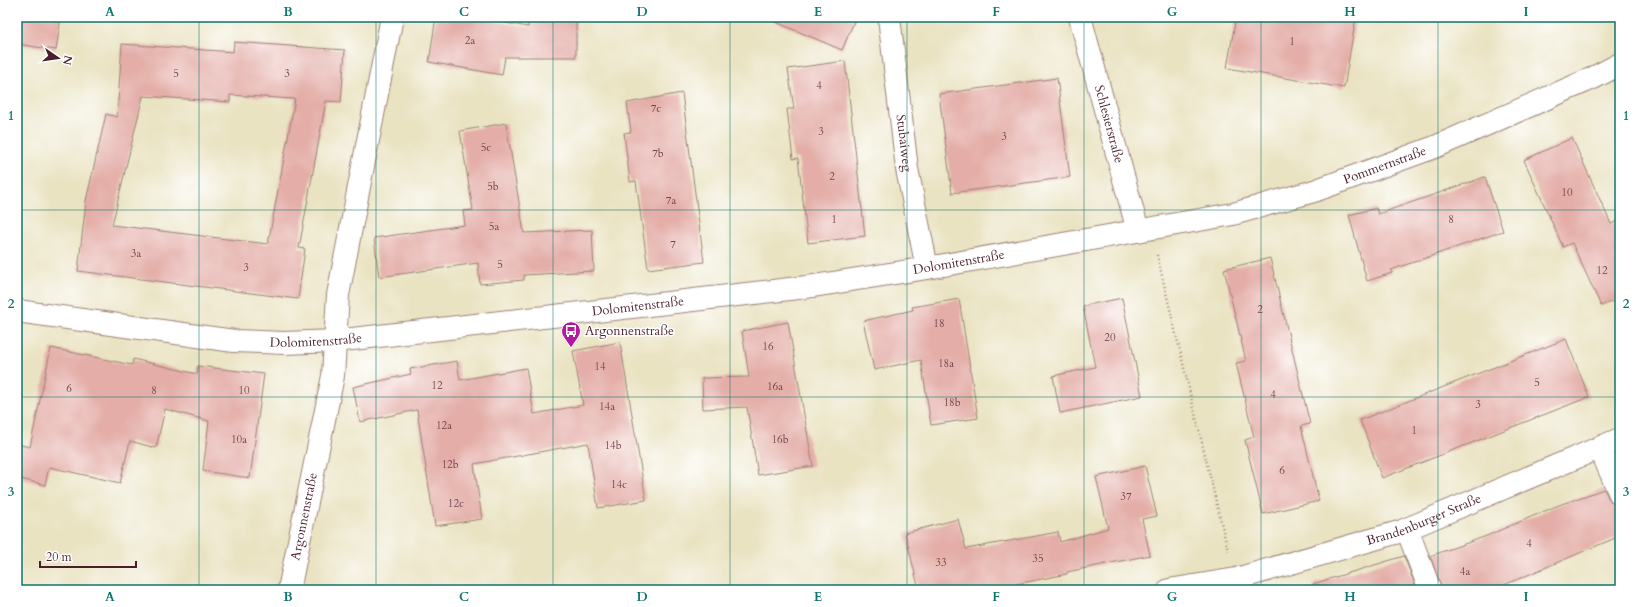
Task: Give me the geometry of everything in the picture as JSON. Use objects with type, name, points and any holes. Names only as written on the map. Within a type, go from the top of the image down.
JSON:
[{"type":"street","name":"Argonnenstraße","points":[[289,590],[333,376],[338,295],[392,17]]},
{"type":"street","name":"Stubaiweg","points":[[888,17],[907,169],[927,268]]},
{"type":"street","name":"Schlesierstraße","points":[[1080,17],[1144,230]]},
{"type":"street","name":"Pommernstraße","points":[[1144,230],[1233,214],[1329,186],[1442,144],[1593,78],[1620,64]]},
{"type":"street","name":"Dolomitenstraße","points":[[17,311],[234,341],[284,343],[335,341],[807,287],[927,268],[1144,230]]},
{"type":"street","name":"Brandenburger Straße","points":[[1169,590],[1222,586],[1407,528],[1620,439]]},
{"type":"street","points":[[1600,448],[1620,494]]},
{"type":"street","points":[[1407,528],[1430,590]]},
{"type":"path","points":[[1144,230],[1229,554]]},
{"type":"building","points":[[17,17],[61,17],[56,50],[17,44]]},
{"type":"building","points":[[436,17],[472,17],[528,27],[528,17],[576,17],[576,57],[505,57],[502,75],[429,62]]},
{"type":"building","points":[[764,17],[856,17],[842,50]]},
{"type":"building","points":[[1236,17],[1356,17],[1344,88],[1227,68]]},
{"type":"building","points":[[234,42],[345,50],[341,102],[326,101],[299,248],[305,249],[298,299],[78,271],[86,201],[106,114],[117,117],[122,44],[233,52]],"holes":[[[230,95],[295,99],[268,244],[112,225],[143,96],[230,102]]]},
{"type":"building","points":[[845,61],[865,236],[808,243],[798,158],[793,159],[787,109],[794,109],[788,69]]},
{"type":"building","points":[[1057,78],[1070,177],[952,193],[939,94]]},
{"type":"building","points":[[682,93],[704,262],[648,269],[636,181],[630,182],[624,133],[631,132],[627,103]]},
{"type":"building","points":[[506,123],[524,233],[592,230],[594,271],[524,275],[524,280],[480,284],[478,263],[379,277],[374,238],[465,225],[463,211],[473,210],[460,131]]},
{"type":"building","points":[[1572,138],[1611,224],[1620,220],[1620,298],[1601,306],[1572,243],[1563,247],[1524,160]]},
{"type":"building","points":[[1485,177],[1503,231],[1391,270],[1392,273],[1367,281],[1349,215],[1376,208],[1378,214]]},
{"type":"building","points":[[1270,258],[1310,424],[1301,426],[1319,501],[1263,514],[1245,440],[1254,437],[1236,363],[1246,361],[1224,269]]},
{"type":"building","points":[[1122,298],[1142,396],[1060,413],[1053,376],[1095,367],[1083,306]]},
{"type":"building","points":[[959,299],[978,418],[931,425],[921,360],[874,370],[863,321],[913,310],[912,307]]},
{"type":"building","points":[[788,322],[813,466],[758,475],[747,407],[703,409],[702,378],[749,377],[742,331]]},
{"type":"building","points":[[1566,339],[1589,397],[1382,478],[1360,420]]},
{"type":"building","points":[[620,342],[646,500],[598,508],[588,443],[474,464],[482,519],[435,526],[417,410],[360,422],[353,387],[411,374],[410,369],[457,361],[460,380],[526,368],[534,414],[583,405],[573,351]]},
{"type":"building","points":[[51,348],[132,365],[133,359],[197,374],[198,366],[264,374],[250,478],[203,471],[209,421],[165,409],[156,448],[130,441],[120,483],[49,467],[45,485],[17,478],[17,444],[30,447]]},
{"type":"building","points":[[1145,466],[1157,516],[1142,519],[1150,555],[1067,572],[1067,574],[986,590],[919,590],[905,533],[958,519],[966,549],[1058,532],[1060,542],[1108,528],[1096,477]]},
{"type":"building","points":[[1604,489],[1614,505],[1620,521],[1620,536],[1492,590],[1442,590],[1430,556],[1484,537],[1559,505]]},
{"type":"building","points":[[1404,556],[1417,590],[1314,590],[1313,584]]},
{"type":"place","name":"Argonnenstraße","points":[[571,348]]}]
